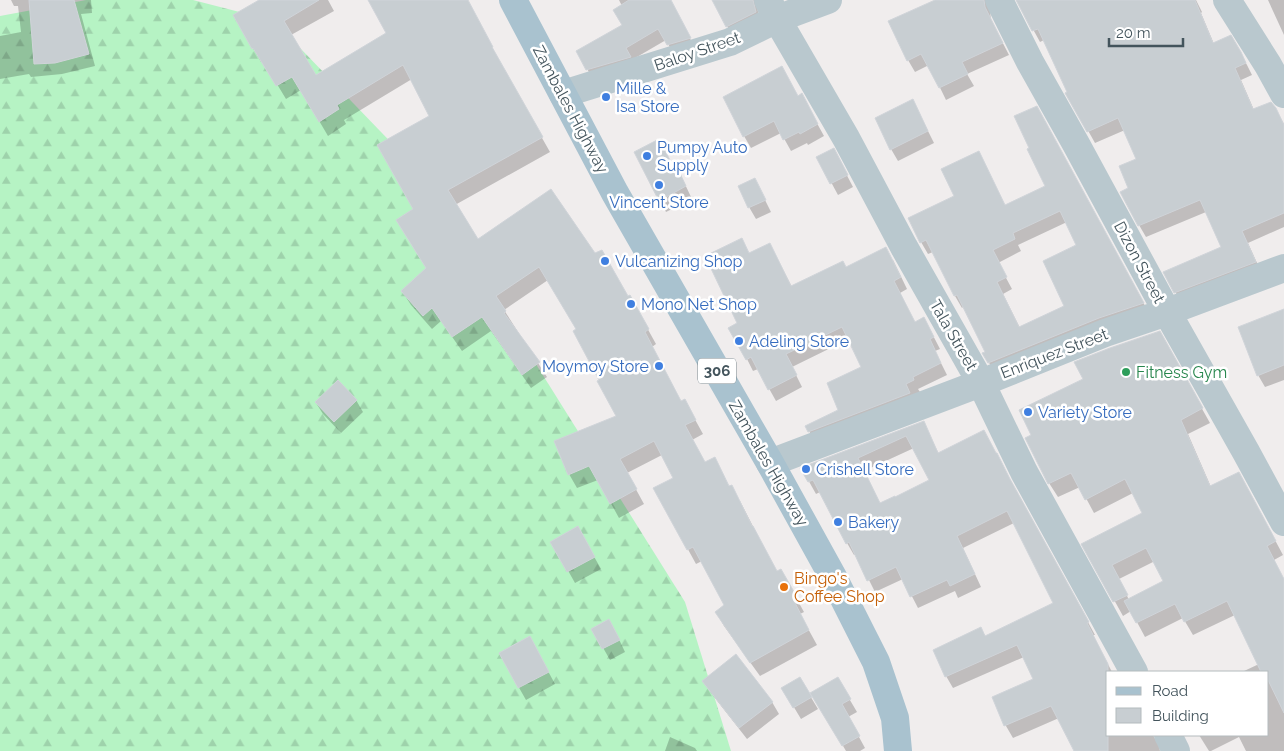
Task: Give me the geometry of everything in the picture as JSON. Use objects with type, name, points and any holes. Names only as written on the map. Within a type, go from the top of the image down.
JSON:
[{"type":"main road","name":"Zambales Highway","points":[[513,0],[652,258],[833,577],[876,662],[895,718],[898,751]]},
{"type":"street","name":"Baloy Street","points":[[563,94],[730,42],[773,9],[828,0]]},
{"type":"street","name":"Dizon Street","points":[[999,0],[1030,62],[1284,522]]},
{"type":"street","points":[[1227,0],[1284,94]]},
{"type":"street","name":"Tala Street","points":[[773,9],[846,138],[904,247],[981,382],[1024,472],[1133,671]]},
{"type":"street","name":"Enriquez Street","points":[[770,463],[1105,333],[1284,268]]},
{"type":"street","points":[[1168,736],[1176,751]]},
{"type":"green space","points":[[86,0],[193,0],[274,21],[408,160],[685,602],[731,751],[0,751],[0,16]]},
{"type":"building","points":[[29,0],[74,0],[89,54],[55,63],[34,64]]},
{"type":"building","points":[[259,0],[319,0],[284,21],[316,75],[386,33],[368,0],[468,0],[492,47],[543,137],[448,190],[478,239],[551,189],[595,253],[602,250],[649,329],[645,332],[681,401],[685,399],[696,420],[685,425],[705,462],[715,457],[729,486],[732,485],[777,571],[781,569],[797,597],[793,599],[809,630],[750,663],[715,612],[724,605],[693,547],[687,550],[653,488],[673,478],[654,441],[620,459],[637,489],[610,504],[589,466],[568,475],[554,441],[616,416],[573,331],[576,329],[539,267],[496,296],[506,311],[504,313],[540,362],[522,375],[482,317],[452,337],[432,308],[423,316],[401,291],[426,268],[396,220],[413,209],[377,145],[429,116],[403,65],[337,105],[339,109],[319,122],[292,77],[276,86],[233,15]]},
{"type":"building","points":[[629,0],[671,0],[691,38],[667,45],[658,29],[626,48],[631,57],[586,70],[576,51],[622,25],[613,10]]},
{"type":"building","points":[[712,0],[753,0],[756,12],[726,27]]},
{"type":"building","points":[[935,0],[984,0],[985,7],[1003,43],[962,62],[968,74],[939,88],[921,54],[907,61],[888,21]]},
{"type":"building","points":[[1016,0],[1195,0],[1213,43],[1231,35],[1246,63],[1235,68],[1253,109],[1271,102],[1284,125],[1284,213],[1242,231],[1256,262],[1174,293],[1163,272],[1221,247],[1200,200],[1138,226],[1120,192],[1128,188],[1119,166],[1136,159],[1118,118],[1087,132],[1065,93],[1067,92],[1038,29],[1032,31]]},
{"type":"building","points":[[782,66],[798,96],[802,93],[818,124],[800,134],[799,132],[783,140],[774,121],[743,137],[723,97]]},
{"type":"building","points":[[913,99],[928,131],[890,150],[875,118]]},
{"type":"building","points":[[1037,106],[1144,303],[1099,318],[988,363],[982,353],[985,352],[957,295],[954,296],[926,240],[920,243],[908,218],[954,196],[941,169],[979,151],[1005,205],[1045,186],[1014,116]],"holes":[[[1060,211],[1076,245],[1043,261],[1064,306],[1019,327],[997,282],[1007,277],[993,250],[1015,239],[1013,233]]]},
{"type":"building","points":[[659,139],[673,166],[676,165],[686,186],[659,201],[634,152]]},
{"type":"building","points":[[834,148],[848,175],[830,184],[816,157]]},
{"type":"building","points":[[755,178],[766,200],[748,208],[738,186]]},
{"type":"building","points":[[742,238],[749,253],[770,243],[791,286],[843,261],[846,267],[886,247],[901,277],[894,281],[915,322],[924,317],[934,337],[930,339],[941,363],[913,377],[914,380],[906,384],[910,393],[808,432],[805,426],[838,410],[827,383],[861,367],[842,327],[786,354],[797,375],[768,390],[751,357],[746,360],[728,328],[737,323],[705,256]]},
{"type":"building","points":[[1284,309],[1284,365],[1257,376],[1238,327]]},
{"type":"building","points":[[1160,331],[1203,408],[1181,420],[1210,486],[1239,472],[1276,541],[1267,546],[1284,579],[1284,713],[1269,682],[1269,671],[1261,671],[1227,601],[1184,622],[1175,604],[1136,623],[1124,601],[1163,581],[1146,548],[1112,565],[1128,595],[1113,602],[1081,544],[1142,513],[1125,479],[1085,500],[1071,473],[1048,484],[1025,438],[1031,435],[1019,410],[1083,379],[1074,362]]},
{"type":"building","points":[[338,380],[357,400],[334,422],[315,402]]},
{"type":"building","points":[[924,421],[938,453],[984,430],[1089,622],[1087,623],[1108,664],[1108,671],[1106,671],[1106,736],[1108,736],[1108,751],[1074,751],[1051,706],[1004,726],[992,697],[1033,679],[1017,645],[945,677],[933,650],[981,627],[985,636],[1053,603],[1007,511],[957,536],[975,574],[950,586],[947,580],[910,597],[896,567],[867,581],[849,542],[846,544],[813,480],[808,482],[800,468]],"holes":[[[906,436],[929,480],[880,503],[858,458]]]},
{"type":"building","points":[[578,526],[595,557],[567,572],[550,542]]},
{"type":"building","points":[[609,619],[620,640],[602,649],[591,629]]},
{"type":"building","points":[[530,636],[549,672],[518,688],[499,653]]},
{"type":"building","points":[[736,654],[773,702],[739,728],[702,681]]},
{"type":"building","points":[[800,677],[812,697],[793,708],[781,688]]},
{"type":"building","points":[[838,677],[851,699],[842,704],[860,736],[842,746],[810,693]]},
{"type":"place","name":"Mille & Isa Store","points":[[606,97]]},
{"type":"place","name":"Pumpy Auto Supply","points":[[647,156]]},
{"type":"place","name":"Vincent Store","points":[[659,185]]},
{"type":"place","name":"Vulcanizing Shop","points":[[605,261]]},
{"type":"place","name":"Mono Net Shop","points":[[631,304]]},
{"type":"place","name":"Adeling Store","points":[[739,341]]},
{"type":"place","name":"Moymoy Store","points":[[659,366]]},
{"type":"place","name":"Fitness Gym","points":[[1126,372]]},
{"type":"place","name":"Variety Store","points":[[1028,412]]},
{"type":"place","name":"Crishell Store","points":[[806,469]]},
{"type":"place","name":"Bakery","points":[[838,522]]},
{"type":"place","name":"Bingo's Coffee Shop","points":[[784,587]]}]
